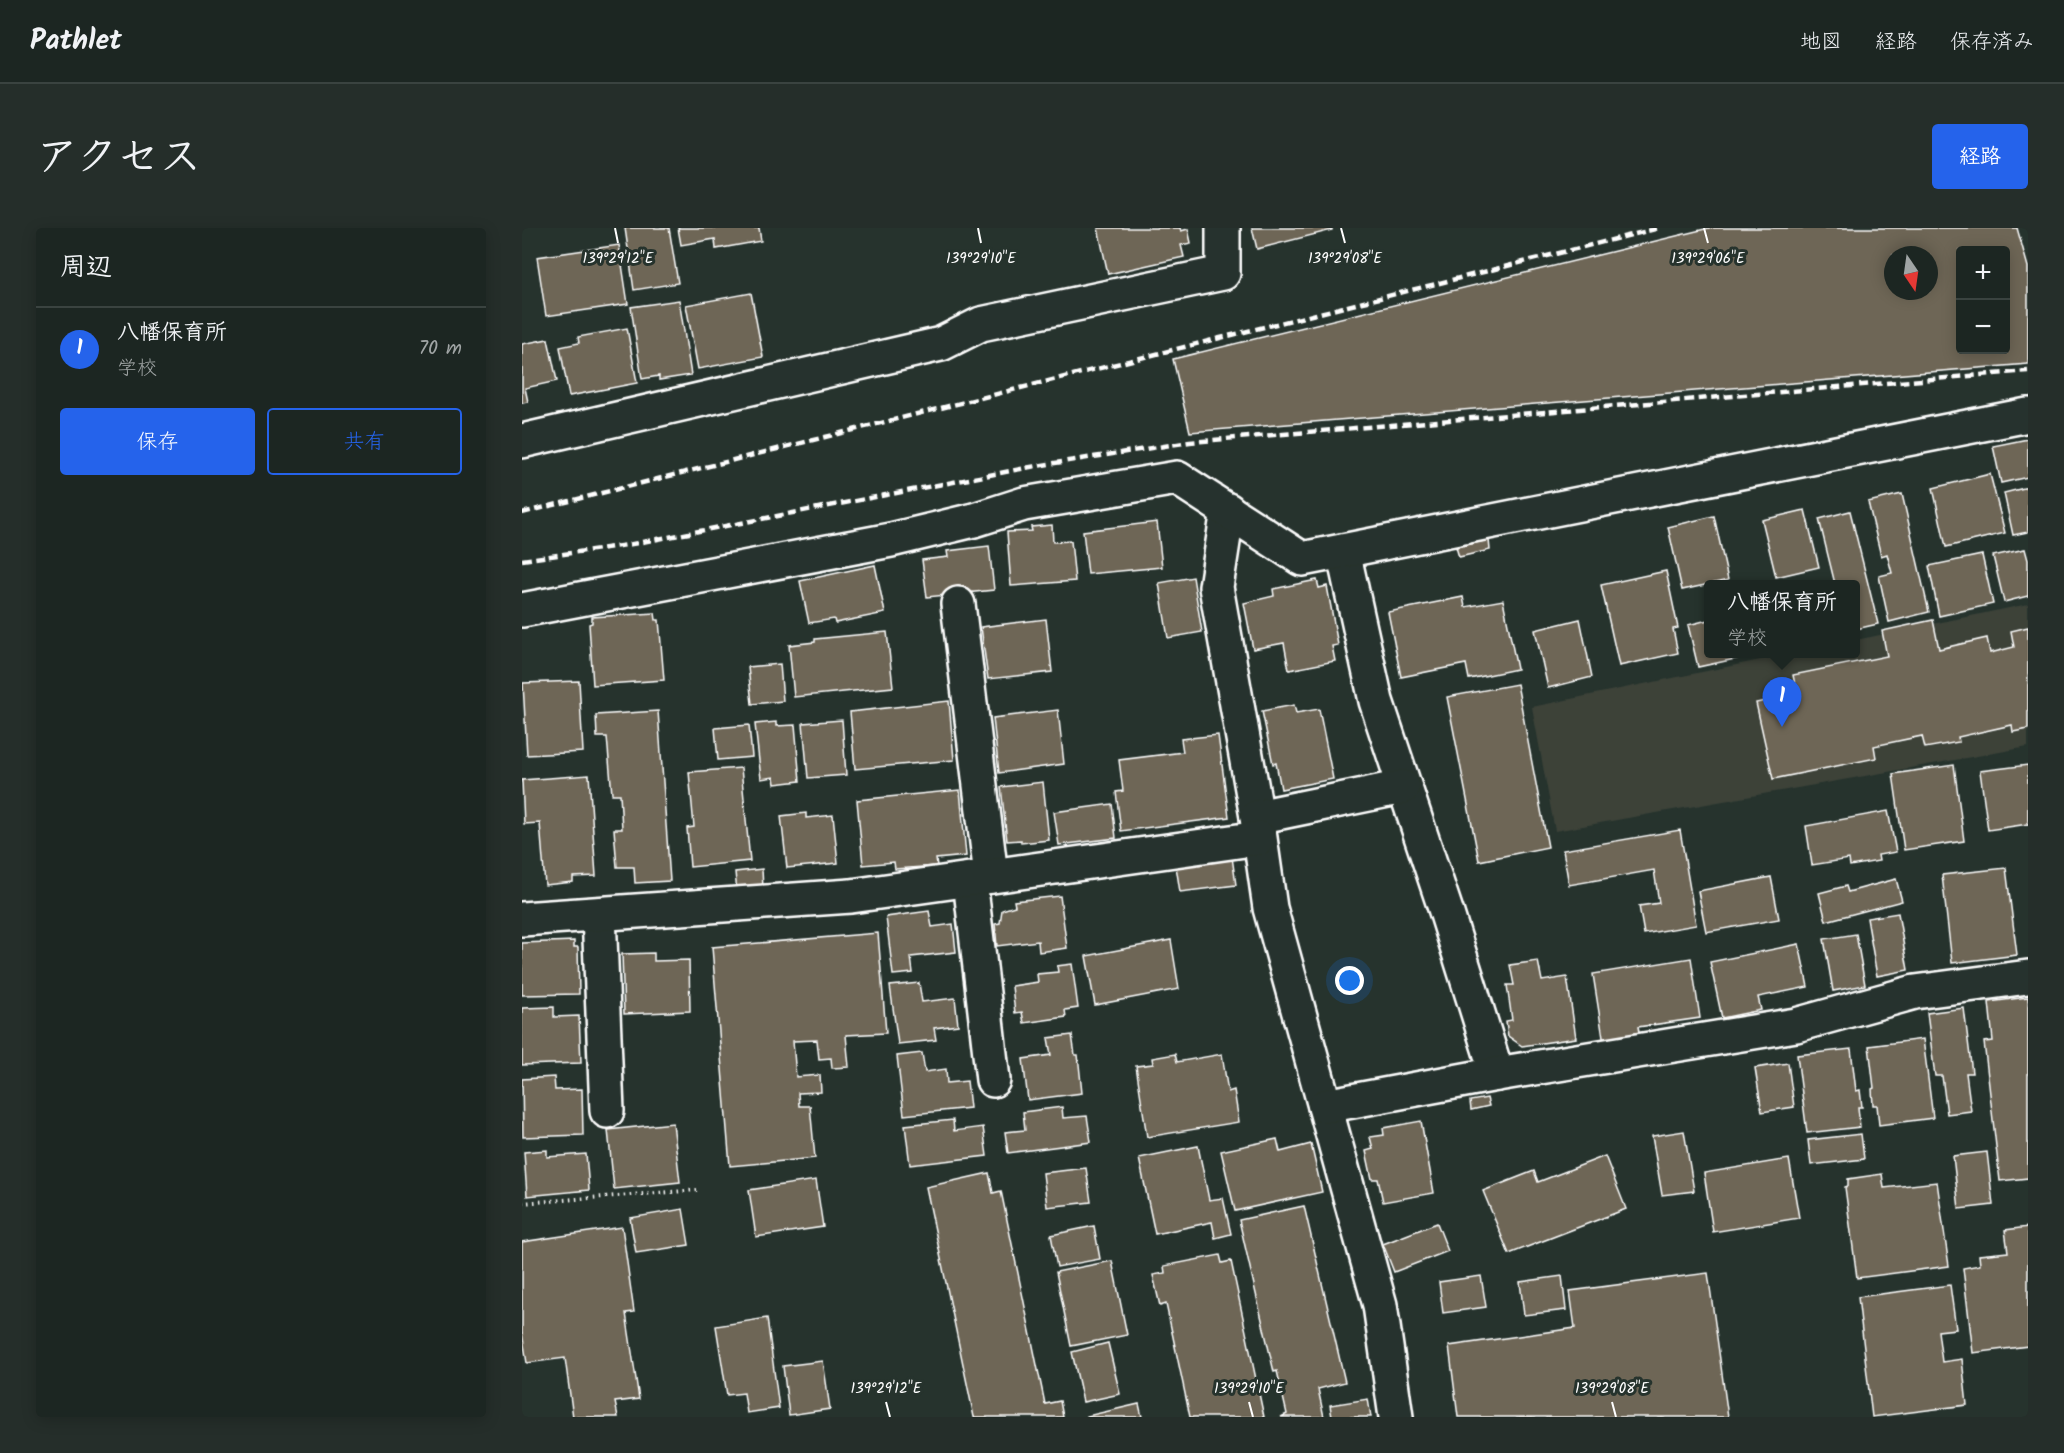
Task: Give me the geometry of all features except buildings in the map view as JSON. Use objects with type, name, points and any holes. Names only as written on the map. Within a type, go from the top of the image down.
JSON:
[{"type":"street","points":[[522,441],[941,344],[981,324],[1223,273],[1223,228]]},
{"type":"street","points":[[522,610],[891,540],[974,520],[1024,504],[1177,478],[1302,559],[2028,415]]},
{"type":"street","points":[[1228,510],[1216,587],[1270,908],[1380,1305],[1396,1417]]},
{"type":"street","points":[[1343,551],[1376,701],[1403,788],[1447,914],[1497,1074]]},
{"type":"street","points":[[958,603],[980,878],[993,1080]]},
{"type":"street","points":[[522,919],[851,896],[980,878],[1258,827],[1403,788]]},
{"type":"street","points":[[599,914],[607,1112]]},
{"type":"street","points":[[1325,1106],[1497,1074],[1796,1025],[1915,992],[2028,977]]},
{"type":"path","points":[[522,1203],[698,1190]]},
{"type":"shaded area","points":[[2028,604],[2028,747],[1555,831],[1532,707],[1771,658],[1860,658],[1860,639]]},
{"type":"railway","points":[[522,513],[1659,228]]},
{"type":"railway","points":[[522,560],[627,545],[1036,466],[1190,442],[2028,371]]},
{"type":"place","name":"八幡保育所","points":[[1782,727]]}]
